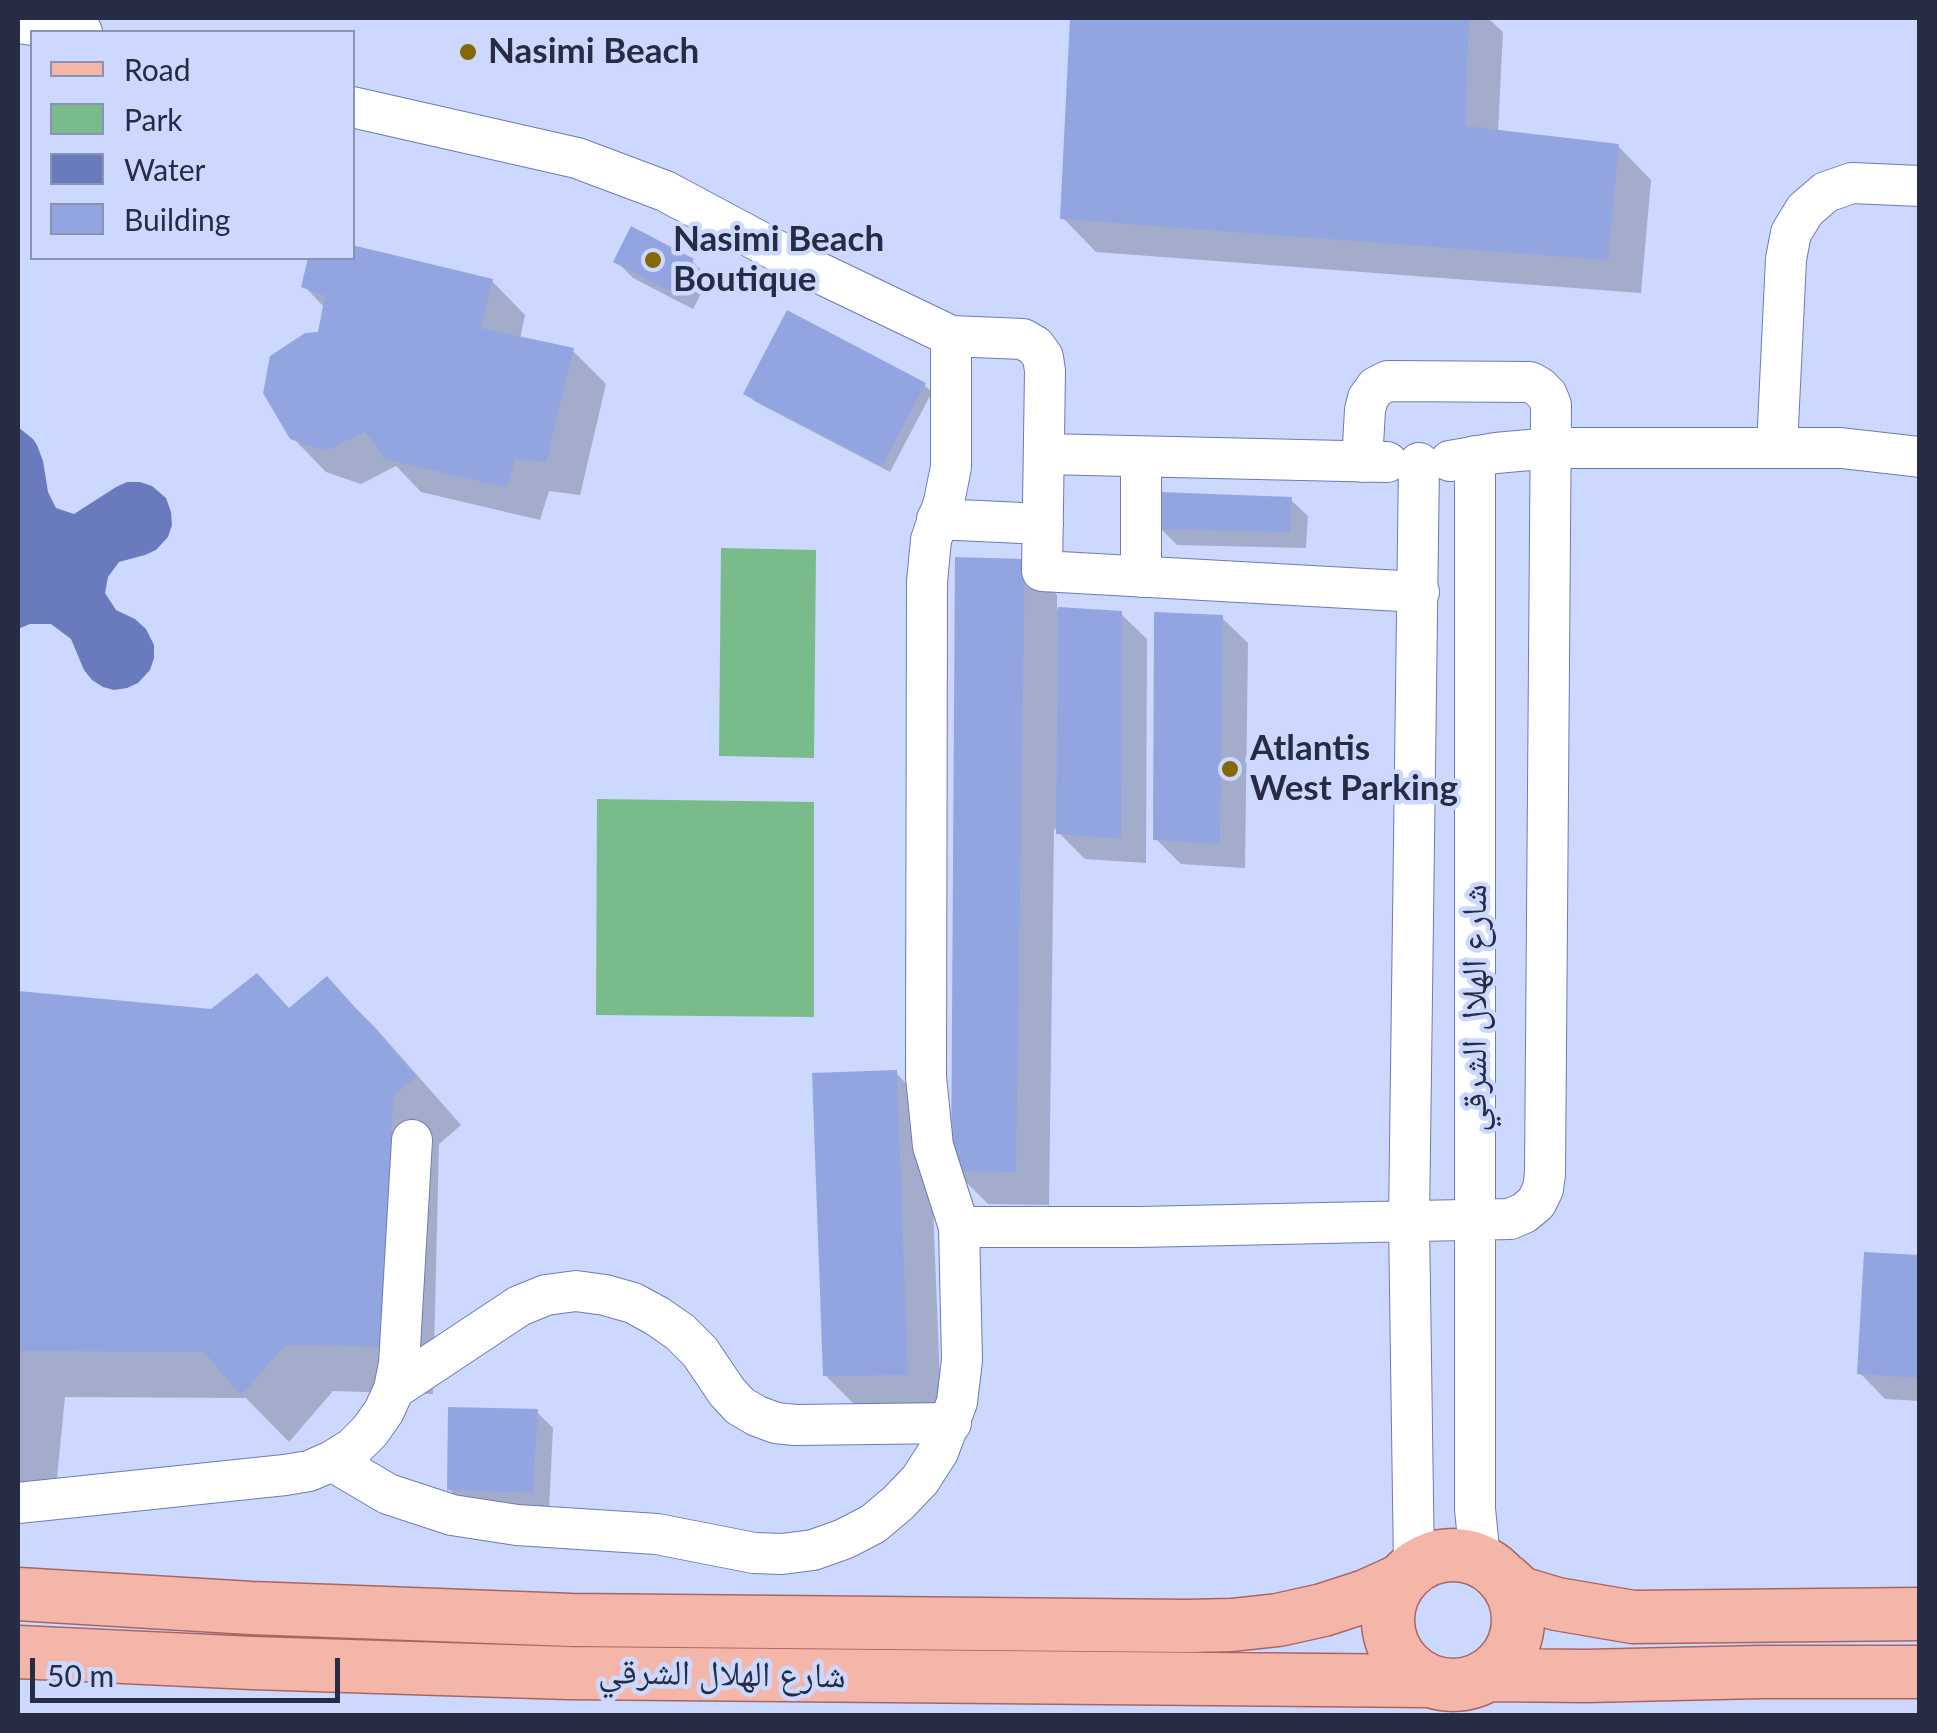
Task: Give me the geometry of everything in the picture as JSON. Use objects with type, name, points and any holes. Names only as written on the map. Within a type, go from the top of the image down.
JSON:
[{"type":"main road","name":"شارع الهلال الشرقي","points":[[18,1594],[511,1618],[1232,1625],[1278,1620],[1337,1606],[1446,1554],[1494,1570],[1520,1593],[1556,1604],[1633,1617],[1920,1614]]},
{"type":"main road","name":"شارع الهلال الشرقي","points":[[1494,1570],[1520,1613],[1514,1648],[1494,1675]]},
{"type":"main road","points":[[1406,1574],[1392,1594],[1387,1629],[1400,1661],[1427,1681]]},
{"type":"main road","name":"شارع الهلال الشرقي","points":[[18,1652],[252,1664],[568,1673],[1427,1681],[1462,1687],[1494,1675],[1920,1672]]},
{"type":"street","points":[[18,23],[68,30]]},
{"type":"street","points":[[355,108],[577,158],[665,192],[807,267],[952,336],[1023,339],[1035,346],[1043,357],[1045,371],[1042,572],[1418,592]]},
{"type":"street","points":[[1777,446],[1786,260],[1792,233],[1805,210],[1826,192],[1852,183],[1920,186]]},
{"type":"street","points":[[332,1461],[388,1494],[452,1515],[517,1525],[658,1534],[754,1553],[782,1554],[813,1550],[873,1524],[920,1480],[938,1452],[957,1402],[962,1360],[959,1226],[933,1146],[926,1077],[927,582],[928,561],[951,467],[952,336]]},
{"type":"street","points":[[959,1226],[1138,1228],[1510,1220],[1536,1203],[1545,1174],[1551,405],[1540,386],[1530,382],[1388,381],[1368,398],[1362,462]]},
{"type":"street","points":[[1044,454],[1419,462],[1551,448],[1777,446],[1920,457]]},
{"type":"street","name":"شارع الهلال الشرقي","points":[[1475,456],[1475,1509],[1494,1570]]},
{"type":"street","points":[[1141,578],[1142,457]]},
{"type":"street","points":[[1406,1574],[1411,1533],[1409,1221],[1419,462]]},
{"type":"street","points":[[937,519],[1043,524]]},
{"type":"street","points":[[18,1503],[285,1475],[309,1471],[353,1448],[384,1411],[400,1364],[412,1140]]},
{"type":"street","points":[[394,1389],[519,1306],[546,1295],[576,1292],[633,1303],[657,1316],[700,1352],[740,1406],[776,1423],[951,1423]]},
{"type":"green space","points":[[721,548],[816,550],[814,758],[719,756]]},
{"type":"green space","points":[[597,799],[814,802],[814,1017],[596,1015]]},
{"type":"water","points":[[18,427],[37,445],[48,492],[56,508],[74,514],[127,482],[152,486],[166,498],[172,525],[168,537],[156,550],[119,562],[108,577],[105,593],[116,610],[146,629],[154,645],[150,670],[127,688],[114,690],[92,680],[71,639],[51,624],[30,624],[18,629]]},
{"type":"building","points":[[1070,18],[1469,18],[1465,126],[1619,144],[1608,260],[1060,219]]},
{"type":"building","name":"Nasimi Beach Boutique","points":[[631,226],[694,259],[676,294],[613,262]]},
{"type":"building","points":[[355,246],[493,279],[481,328],[574,348],[546,463],[516,458],[507,488],[385,459],[365,432],[326,451],[290,439],[263,393],[270,356],[305,333],[318,332],[325,296],[301,287],[308,260],[355,260]]},
{"type":"building","points":[[787,310],[926,383],[882,466],[743,394]]},
{"type":"building","points":[[1159,492],[1292,497],[1290,532],[1158,529]]},
{"type":"building","points":[[955,557],[1025,559],[1016,1172],[951,1171]]},
{"type":"building","points":[[1058,607],[1122,611],[1121,839],[1056,834]]},
{"type":"building","points":[[1154,612],[1223,615],[1220,844],[1153,840]]},
{"type":"building","points":[[257,973],[289,1008],[327,976],[416,1076],[393,1097],[387,1347],[285,1345],[241,1396],[204,1352],[18,1351],[18,991],[211,1009]]},
{"type":"building","points":[[897,1070],[908,1375],[823,1376],[812,1073]]},
{"type":"building","points":[[1864,1252],[1920,1255],[1920,1378],[1857,1374]]},
{"type":"building","points":[[448,1407],[538,1409],[533,1493],[447,1490]]},
{"type":"place","name":"Nasimi Beach","points":[[468,52]]},
{"type":"place","name":"Nasimi Beach Boutique","points":[[653,260]]},
{"type":"place","name":"Atlantis West Parking","points":[[1230,769]]}]
